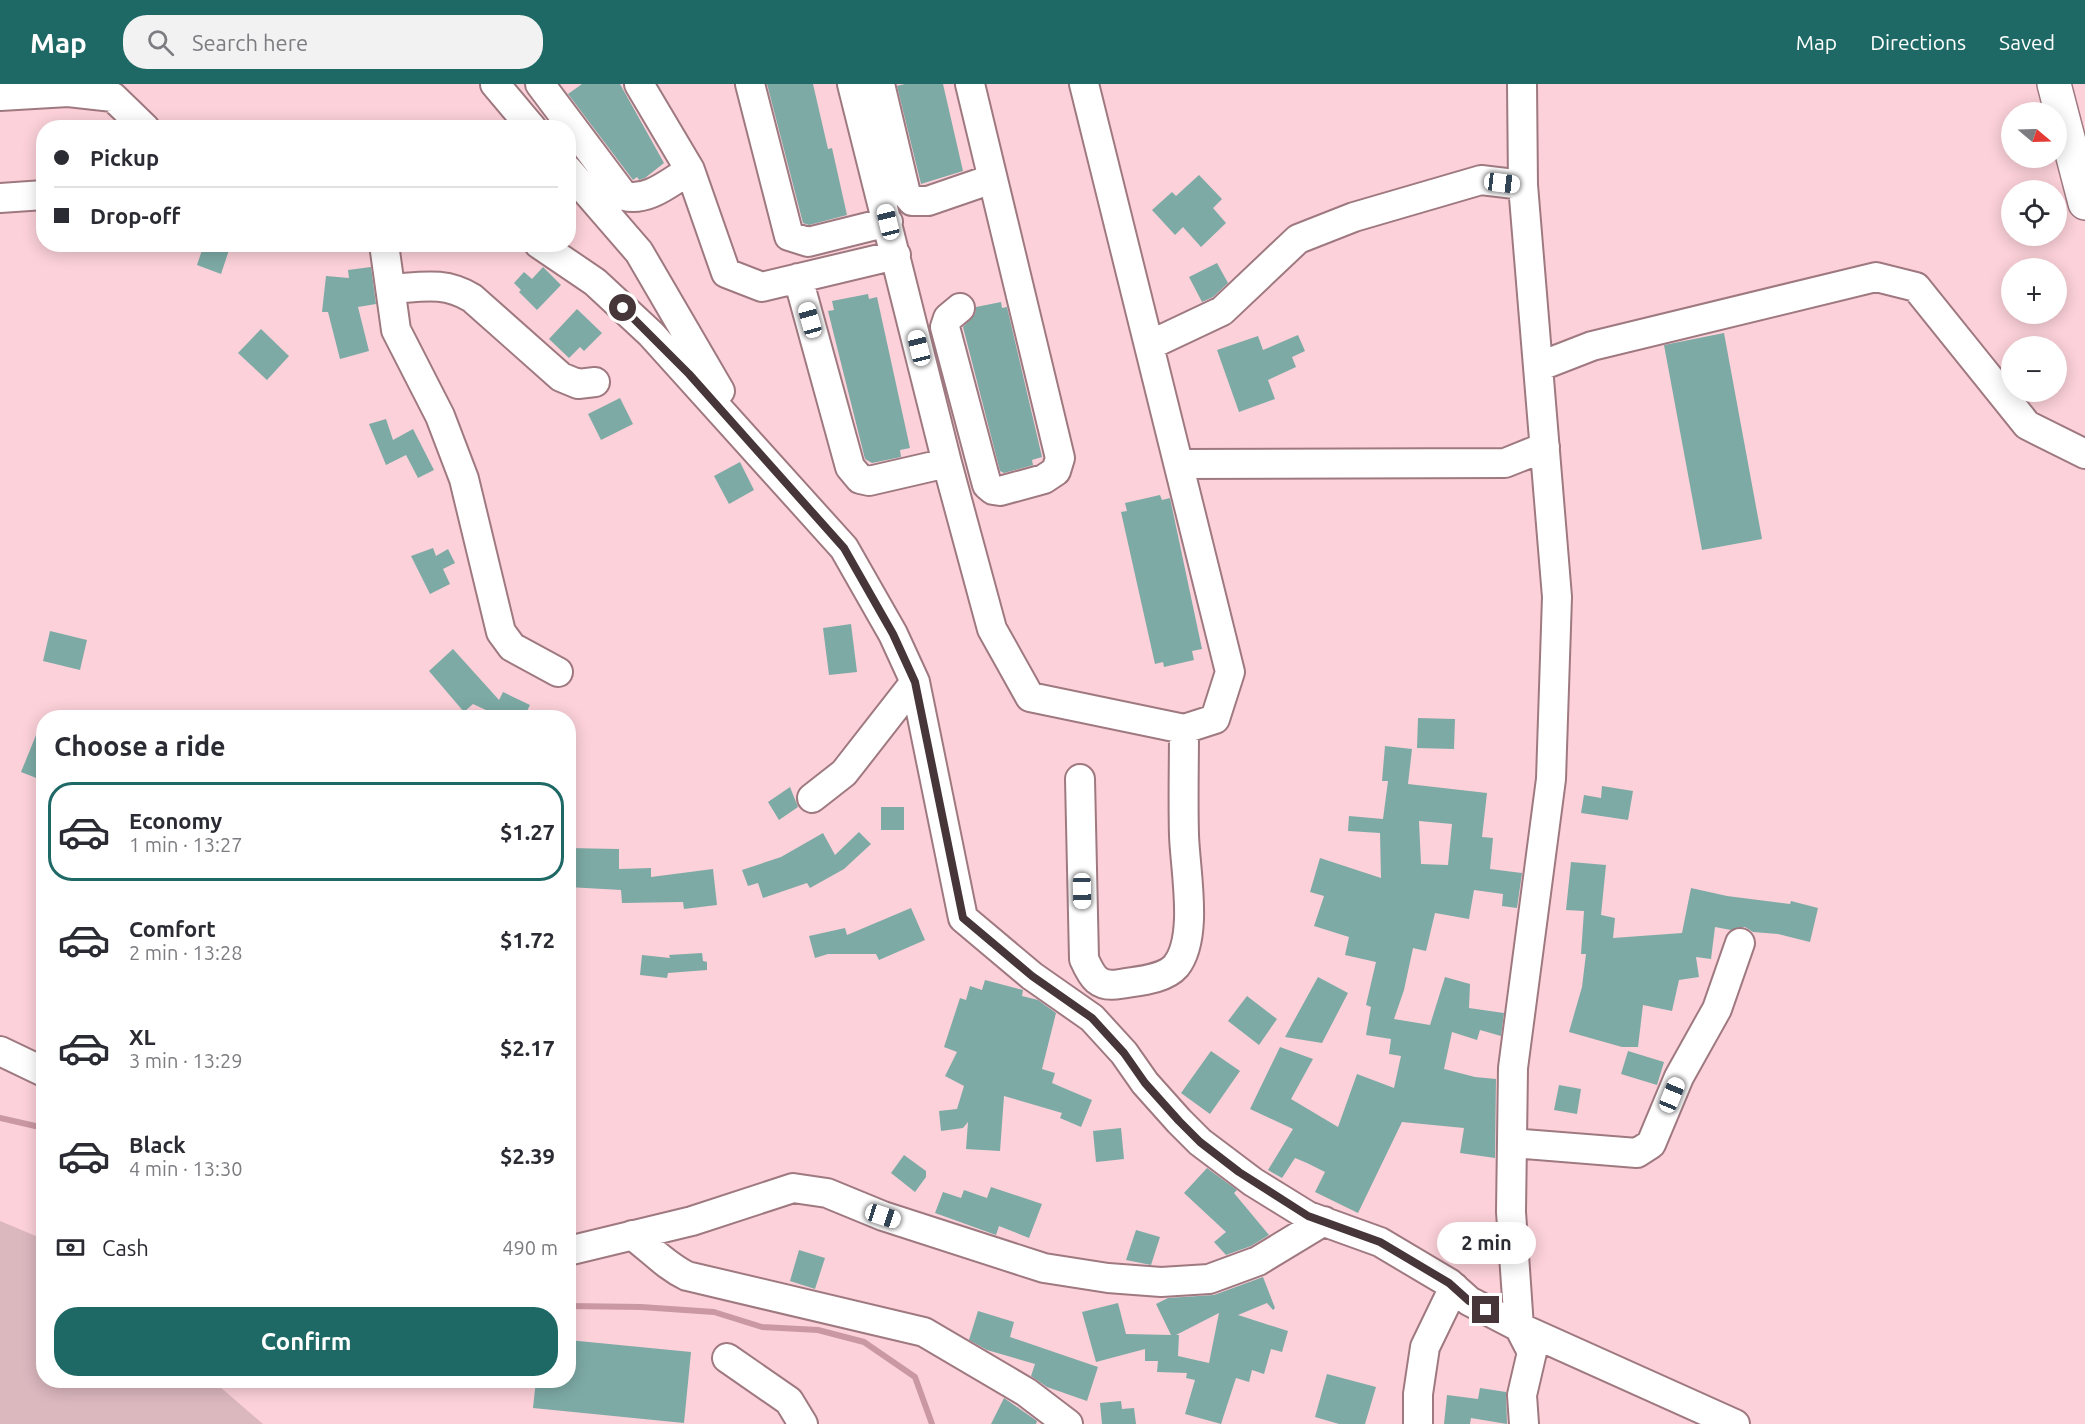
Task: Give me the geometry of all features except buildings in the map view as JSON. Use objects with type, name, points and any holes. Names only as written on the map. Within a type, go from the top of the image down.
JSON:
[{"type":"main road","points":[[2054,84],[2085,203]]},
{"type":"street","points":[[495,84],[525,120]]},
{"type":"street","points":[[540,84],[567,120]]},
{"type":"street","points":[[639,84],[690,170],[726,273],[762,287],[896,255]]},
{"type":"street","points":[[750,84],[789,236],[808,242],[888,222]]},
{"type":"street","points":[[852,84],[947,463],[992,628],[1030,697],[1184,729],[1215,719],[1230,672],[1084,84]]},
{"type":"street","points":[[880,84],[906,194],[912,201],[928,201],[992,179]]},
{"type":"street","points":[[960,308],[948,318],[945,327],[987,485],[993,490],[1000,491],[1044,479],[1056,471],[1060,458],[970,84]]},
{"type":"street","points":[[1522,84],[1523,185],[1557,597],[1551,779],[1513,1068],[1511,1212],[1519,1327],[1532,1352],[1522,1395],[1524,1424]]},
{"type":"street","points":[[0,96],[68,92],[113,97],[137,120]]},
{"type":"street","points":[[576,132],[624,196],[636,199],[645,196],[690,170]]},
{"type":"street","points":[[576,179],[639,252],[750,442]]},
{"type":"street","points":[[1150,345],[1222,311],[1298,239],[1354,217],[1481,180],[1523,185]]},
{"type":"street","points":[[0,198],[36,196]]},
{"type":"street","points":[[385,252],[396,330],[440,416],[464,478],[501,632],[512,647],[558,672]]},
{"type":"street","points":[[551,252],[595,282],[651,334],[844,548],[893,634],[915,682],[963,918],[1032,976],[1092,1018],[1124,1053],[1145,1083],[1200,1142],[1253,1182],[1290,1206],[1380,1242],[1454,1287],[1469,1301],[1519,1327],[1735,1424]]},
{"type":"street","points":[[1538,367],[1592,346],[1876,277],[1916,287],[2027,425],[2085,454]]},
{"type":"street","points":[[798,278],[850,467],[860,478],[869,481],[947,463]]},
{"type":"street","points":[[390,289],[446,286],[455,288],[472,298],[561,377],[578,384],[595,382]]},
{"type":"street","points":[[1180,464],[1505,463],[1545,447]]},
{"type":"street","points":[[812,798],[844,773],[915,682]]},
{"type":"street","points":[[1080,779],[1084,959],[1093,979],[1108,986],[1153,979],[1175,967],[1184,947],[1190,903],[1184,838],[1184,729]]},
{"type":"street","points":[[1512,1143],[1637,1153],[1651,1144],[1679,1077],[1717,1009],[1740,943]]},
{"type":"street","points":[[0,1051],[36,1068]]},
{"type":"street","points":[[576,1249],[692,1221],[793,1188],[827,1193],[883,1216],[1044,1268],[1108,1278],[1161,1281],[1209,1278],[1258,1261],[1324,1221]]},
{"type":"street","points":[[632,1236],[661,1256],[670,1268],[687,1276],[924,1332],[1026,1392],[1068,1424]]},
{"type":"street","points":[[1418,1424],[1418,1394],[1425,1347],[1454,1287]]},
{"type":"street","points":[[727,1358],[789,1401],[804,1424]]},
{"type":"shaded area","points":[[0,1221],[36,1236],[36,1388],[221,1388],[263,1424],[0,1424]]},
{"type":"waterway","points":[[0,1118],[36,1126]]},
{"type":"waterway","points":[[576,1306],[641,1307],[714,1312],[762,1327],[818,1330],[864,1342],[915,1377],[932,1424]]},
{"type":"route","points":[[623,308],[689,374],[844,548],[893,634],[915,682],[963,918],[1032,976],[1092,1018],[1108,1034],[1145,1083],[1179,1121],[1200,1142],[1239,1172],[1308,1216],[1380,1242],[1449,1283],[1469,1301],[1486,1310]]}]
